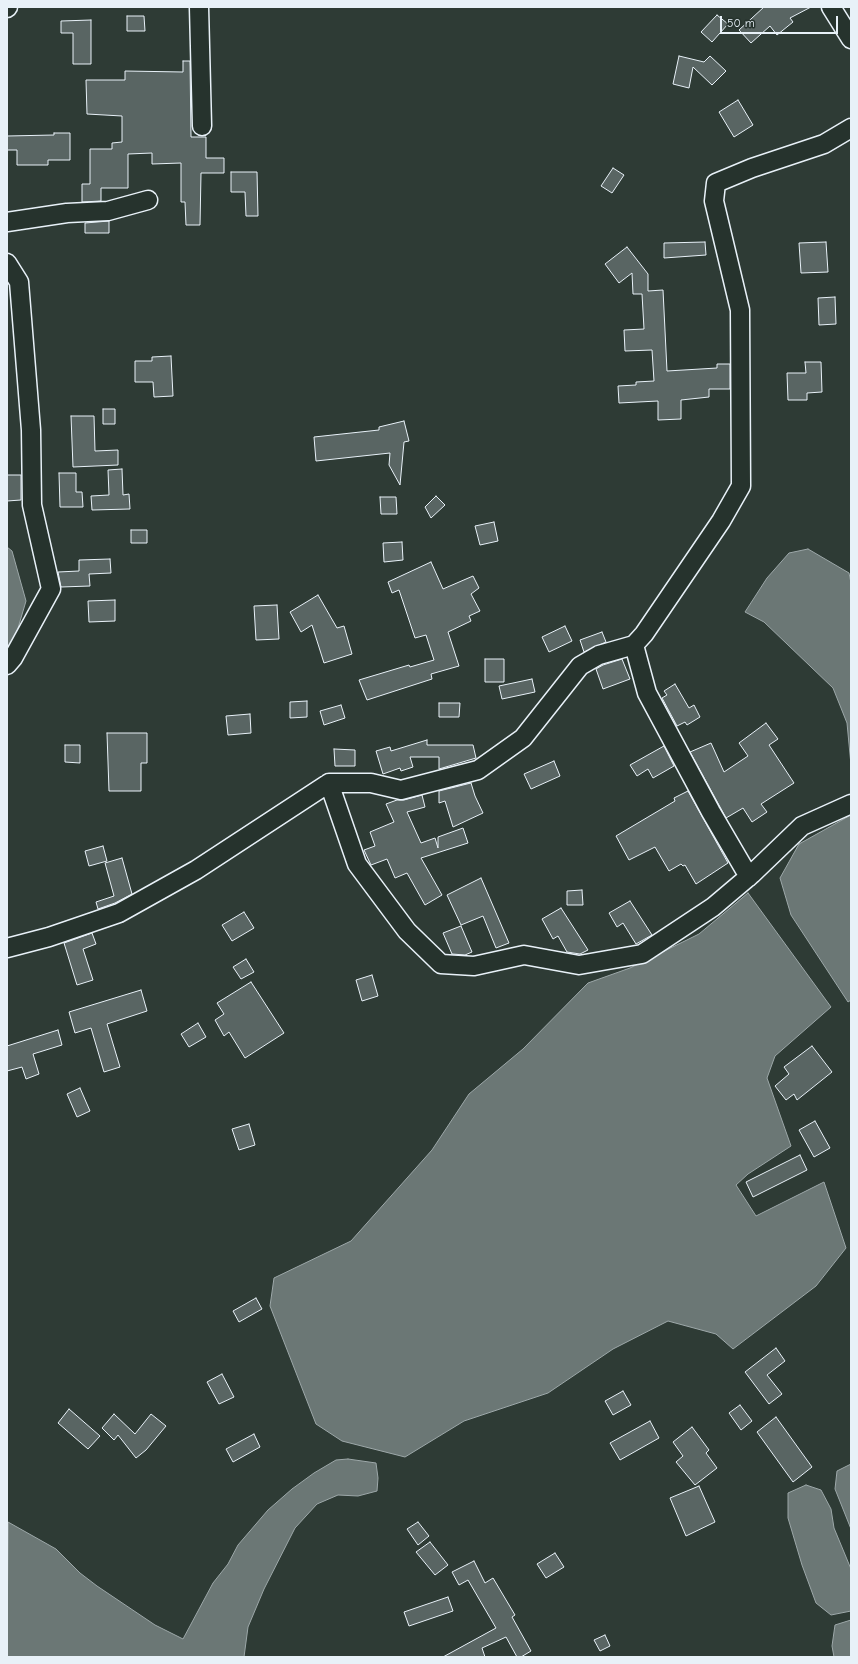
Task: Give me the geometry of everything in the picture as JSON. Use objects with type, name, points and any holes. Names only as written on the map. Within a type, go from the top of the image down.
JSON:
[{"type":"street","points":[[199,7],[202,126]]},
{"type":"street","points":[[832,7],[851,39]]},
{"type":"street","points":[[7,948],[49,937],[119,913],[196,870],[329,783],[371,783],[401,790],[478,770],[523,738],[580,666],[599,655],[634,645],[644,634],[721,521],[741,486],[740,310],[714,202],[716,183],[752,168],[824,144],[851,128]]},
{"type":"street","points":[[7,222],[67,213],[108,211],[148,200]]},
{"type":"street","points":[[7,263],[19,282],[31,430],[32,505],[51,589],[14,658],[7,665]]},
{"type":"street","points":[[634,645],[648,693],[711,812],[749,877]]},
{"type":"street","points":[[329,783],[357,864],[407,931],[441,964],[474,966],[524,955],[579,965],[642,954],[713,907],[749,877],[802,826],[851,804]]},
{"type":"shaded area","points":[[7,547],[12,551],[26,601],[13,645],[7,650]]},
{"type":"shaded area","points":[[808,549],[849,573],[851,583],[851,765],[847,723],[833,688],[764,622],[745,612],[767,578],[789,553]]},
{"type":"shaded area","points":[[851,815],[851,1000],[848,1002],[791,915],[780,878],[799,844]]},
{"type":"shaded area","points":[[748,893],[831,1007],[775,1056],[767,1078],[791,1146],[748,1174],[736,1185],[756,1216],[824,1182],[846,1248],[816,1286],[733,1349],[716,1334],[668,1321],[613,1349],[548,1393],[464,1421],[405,1457],[342,1441],[316,1424],[270,1306],[274,1278],[351,1241],[432,1150],[469,1094],[523,1049],[588,983],[630,968],[699,934]]},
{"type":"shaded area","points":[[348,1459],[376,1463],[378,1478],[377,1491],[358,1496],[338,1495],[317,1504],[295,1528],[264,1589],[248,1627],[244,1657],[7,1657],[8,1522],[56,1549],[80,1573],[97,1586],[155,1625],[183,1639],[213,1583],[228,1564],[238,1545],[268,1510],[292,1489],[314,1473],[336,1460]]},
{"type":"shaded area","points":[[851,1464],[851,1529],[835,1489],[837,1471]]},
{"type":"shaded area","points":[[806,1485],[821,1490],[831,1509],[834,1528],[851,1569],[851,1611],[831,1615],[816,1603],[802,1565],[788,1518],[788,1493]]},
{"type":"shaded area","points":[[851,1620],[851,1657],[834,1657],[832,1646],[835,1625]]},
{"type":"building","points":[[764,7],[811,7],[790,18],[793,22],[777,35],[770,26],[751,43],[739,30]]},
{"type":"building","points":[[717,15],[728,24],[712,42],[701,32]]},
{"type":"building","points":[[127,16],[144,16],[145,31],[127,31]]},
{"type":"building","points":[[91,20],[91,64],[73,64],[73,33],[61,33],[61,21]]},
{"type":"building","points":[[679,56],[704,62],[710,56],[726,71],[712,85],[693,67],[689,88],[673,84]]},
{"type":"building","points":[[183,61],[190,61],[191,137],[206,137],[206,158],[224,158],[224,173],[201,173],[200,225],[186,225],[185,202],[181,202],[181,163],[152,164],[152,153],[128,154],[128,188],[101,188],[101,201],[82,202],[82,184],[90,184],[90,149],[112,149],[112,143],[122,142],[122,116],[87,114],[86,80],[125,80],[125,71],[183,72]]},
{"type":"building","points":[[738,100],[753,125],[734,137],[719,112]]},
{"type":"building","points":[[54,133],[70,133],[70,160],[48,160],[48,165],[17,165],[17,150],[7,150],[7,136],[54,135]]},
{"type":"building","points":[[613,168],[624,175],[612,193],[601,186]]},
{"type":"building","points":[[231,172],[257,172],[258,216],[246,216],[245,192],[231,192]]},
{"type":"building","points":[[109,221],[109,233],[85,233],[85,223]]},
{"type":"building","points":[[705,242],[706,255],[664,258],[664,243]]},
{"type":"building","points":[[826,242],[828,272],[801,273],[799,243]]},
{"type":"building","points":[[627,247],[648,274],[648,291],[663,290],[667,371],[717,368],[717,364],[730,364],[730,389],[709,389],[709,397],[681,400],[681,419],[658,420],[658,401],[619,403],[618,386],[636,385],[636,382],[654,381],[652,350],[625,351],[624,330],[644,329],[642,294],[633,294],[632,273],[619,283],[605,264]]},
{"type":"building","points":[[835,297],[836,324],[819,325],[818,298]]},
{"type":"building","points":[[171,356],[173,396],[154,397],[153,382],[135,382],[135,361],[152,361],[152,357]]},
{"type":"building","points":[[805,362],[821,362],[822,392],[807,393],[807,400],[788,400],[787,373],[806,373]]},
{"type":"building","points":[[103,409],[115,409],[115,424],[103,424]]},
{"type":"building","points":[[71,416],[94,416],[95,451],[118,450],[118,465],[73,467]]},
{"type":"building","points":[[404,421],[409,441],[404,442],[400,485],[389,465],[390,453],[316,461],[314,437],[379,430],[379,427]]},
{"type":"building","points":[[122,469],[123,495],[129,494],[130,509],[92,510],[91,496],[109,495],[108,470]]},
{"type":"building","points":[[59,473],[76,473],[76,492],[82,492],[83,507],[60,507]]},
{"type":"building","points":[[7,475],[21,475],[21,500],[7,501]]},
{"type":"building","points":[[436,496],[445,505],[431,518],[425,507]]},
{"type":"building","points":[[380,497],[396,497],[397,514],[381,514]]},
{"type":"building","points":[[494,522],[498,541],[480,545],[475,526]]},
{"type":"building","points":[[131,530],[147,530],[147,543],[131,543]]},
{"type":"building","points":[[402,542],[403,560],[384,562],[383,543]]},
{"type":"building","points":[[110,559],[111,573],[89,574],[90,586],[61,587],[58,572],[79,571],[79,560]]},
{"type":"building","points":[[431,562],[443,589],[473,576],[479,588],[471,594],[480,611],[469,616],[471,621],[448,632],[459,666],[431,674],[432,679],[367,700],[359,680],[409,665],[410,667],[434,660],[426,635],[415,638],[399,590],[392,593],[388,582]]},
{"type":"building","points":[[318,595],[337,628],[344,626],[352,654],[324,663],[312,625],[301,632],[290,612]]},
{"type":"building","points":[[115,600],[115,621],[89,622],[88,601]]},
{"type":"building","points":[[277,605],[279,639],[256,640],[254,606]]},
{"type":"building","points":[[565,626],[572,641],[549,652],[542,637]]},
{"type":"building","points":[[602,632],[606,642],[584,652],[580,640]]},
{"type":"building","points":[[485,659],[504,659],[504,682],[485,682]]},
{"type":"building","points":[[622,659],[630,679],[603,689],[596,669],[603,665]]},
{"type":"building","points":[[532,679],[535,692],[502,699],[499,686]]},
{"type":"building","points":[[675,684],[689,708],[694,705],[700,717],[687,725],[685,722],[677,726],[662,698],[667,695],[664,691]]},
{"type":"building","points":[[307,701],[307,717],[290,718],[290,702]]},
{"type":"building","points":[[439,703],[460,703],[459,717],[439,717]]},
{"type":"building","points":[[341,705],[345,718],[324,725],[320,711]]},
{"type":"building","points":[[250,714],[251,733],[228,735],[226,716]]},
{"type":"building","points":[[766,723],[778,739],[769,745],[794,783],[761,804],[767,812],[752,822],[743,808],[726,818],[690,752],[711,743],[724,772],[748,756],[739,743]]},
{"type":"building","points":[[107,733],[147,733],[147,763],[141,763],[141,791],[109,791]]},
{"type":"building","points":[[427,740],[427,745],[473,745],[476,758],[439,769],[439,757],[410,757],[413,767],[401,771],[400,768],[383,774],[376,751],[390,747],[391,751]]},
{"type":"building","points":[[65,745],[80,745],[80,763],[65,762]]},
{"type":"building","points":[[664,746],[674,766],[653,778],[648,769],[637,776],[630,765]]},
{"type":"building","points":[[334,749],[355,750],[355,766],[335,766]]},
{"type":"building","points":[[554,761],[560,776],[531,789],[524,774]]},
{"type":"building","points":[[471,783],[483,813],[453,827],[445,801],[439,803],[439,791]]},
{"type":"building","points":[[688,791],[728,863],[696,884],[685,865],[683,866],[681,864],[669,871],[655,847],[629,860],[616,836],[675,801],[674,798]]},
{"type":"building","points":[[422,795],[425,807],[407,812],[421,843],[435,838],[438,848],[438,837],[463,828],[468,843],[421,858],[442,895],[425,905],[407,873],[395,878],[387,859],[371,865],[364,850],[375,846],[370,832],[394,822],[386,804],[397,800],[404,800]]},
{"type":"building","points":[[103,846],[107,861],[89,866],[85,851]]},
{"type":"building","points":[[122,858],[132,894],[115,903],[98,909],[96,902],[114,896],[105,863]]},
{"type":"building","points":[[481,878],[509,943],[496,948],[483,916],[461,925],[447,895]]},
{"type":"building","points":[[582,890],[583,905],[567,905],[567,891]]},
{"type":"building","points":[[630,901],[652,935],[636,944],[623,923],[617,927],[609,913]]},
{"type":"building","points":[[561,908],[588,950],[580,954],[567,952],[558,936],[553,939],[542,919]]},
{"type":"building","points":[[244,912],[254,928],[232,941],[222,925]]},
{"type":"building","points":[[461,926],[472,952],[465,955],[452,954],[443,933]]},
{"type":"building","points":[[92,933],[96,944],[83,949],[93,980],[77,985],[64,943]]},
{"type":"building","points":[[246,959],[254,972],[241,979],[233,967]]},
{"type":"building","points":[[372,975],[378,996],[362,1001],[356,980]]},
{"type":"building","points":[[251,982],[284,1033],[245,1058],[229,1032],[224,1036],[215,1020],[224,1014],[217,1003]]},
{"type":"building","points":[[141,990],[147,1011],[107,1024],[120,1067],[104,1072],[91,1028],[75,1033],[69,1012]]},
{"type":"building","points":[[198,1023],[206,1037],[189,1047],[181,1034]]},
{"type":"building","points":[[58,1030],[62,1045],[33,1054],[39,1074],[26,1079],[22,1067],[7,1071],[7,1046]]},
{"type":"building","points":[[812,1046],[832,1072],[797,1100],[794,1094],[786,1100],[775,1086],[789,1074],[784,1067]]},
{"type":"building","points":[[80,1088],[90,1111],[77,1117],[67,1094]]},
{"type":"building","points":[[815,1121],[830,1148],[814,1157],[799,1130]]},
{"type":"building","points":[[249,1124],[255,1145],[239,1150],[232,1129]]},
{"type":"building","points":[[800,1155],[807,1170],[753,1197],[746,1182]]},
{"type":"building","points":[[256,1298],[262,1309],[239,1322],[233,1311]]},
{"type":"building","points":[[776,1348],[785,1361],[767,1375],[782,1394],[769,1404],[745,1372]]},
{"type":"building","points":[[222,1374],[234,1397],[219,1404],[207,1382]]},
{"type":"building","points":[[623,1391],[631,1405],[613,1415],[605,1401]]},
{"type":"building","points":[[740,1405],[752,1421],[741,1430],[729,1413]]},
{"type":"building","points":[[69,1409],[100,1436],[88,1449],[58,1423]]},
{"type":"building","points":[[114,1414],[135,1434],[151,1414],[166,1426],[146,1450],[136,1458],[118,1435],[114,1440],[102,1428]]},
{"type":"building","points":[[776,1417],[812,1467],[793,1482],[757,1432]]},
{"type":"building","points":[[650,1421],[659,1438],[620,1460],[610,1443]]},
{"type":"building","points":[[692,1427],[709,1450],[706,1453],[717,1468],[695,1485],[676,1462],[683,1456],[673,1442]]},
{"type":"building","points":[[254,1434],[260,1447],[233,1462],[226,1449]]},
{"type":"building","points":[[699,1486],[715,1522],[686,1536],[670,1498]]},
{"type":"building","points":[[418,1522],[429,1536],[418,1545],[407,1529]]},
{"type":"building","points":[[430,1542],[448,1565],[435,1575],[416,1552]]},
{"type":"building","points":[[555,1553],[564,1567],[546,1578],[537,1564]]},
{"type":"building","points":[[474,1561],[485,1583],[493,1578],[515,1615],[512,1617],[531,1651],[521,1657],[517,1657],[506,1637],[482,1648],[485,1657],[443,1657],[496,1628],[468,1580],[459,1585],[452,1572]]},
{"type":"building","points":[[448,1597],[453,1611],[409,1626],[404,1612]]},
{"type":"building","points":[[605,1635],[610,1646],[600,1651],[594,1640]]}]
